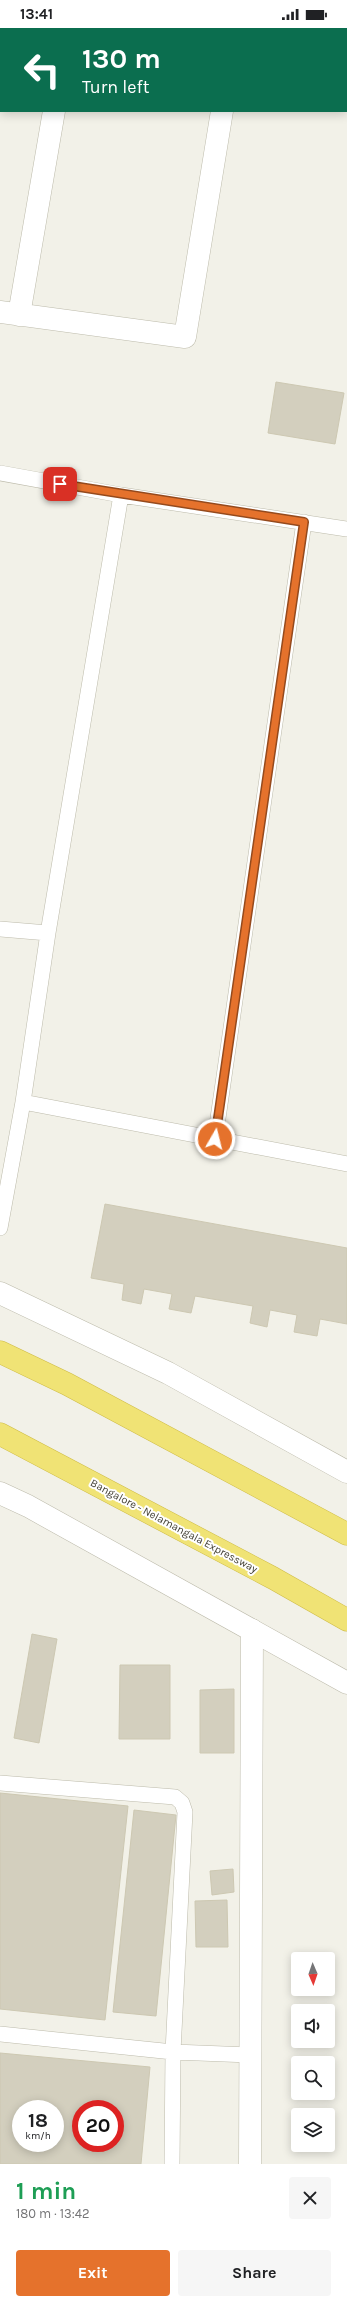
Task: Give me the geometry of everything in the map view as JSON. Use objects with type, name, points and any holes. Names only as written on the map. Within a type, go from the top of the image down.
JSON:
[{"type":"highway","points":[[0,1352],[67,1384],[347,1534]]},
{"type":"highway","name":"Bangalore - Nelamangala Expressway","points":[[0,1434],[273,1578],[347,1620]]},
{"type":"street","points":[[54,112],[10,314],[185,337],[222,112]]},
{"type":"street","points":[[0,1294],[168,1373],[347,1472]]},
{"type":"street","points":[[0,1493],[28,1506],[347,1683]]},
{"type":"street","points":[[250,2164],[252,1630]]},
{"type":"lane","points":[[0,473],[121,495],[347,528]]},
{"type":"lane","points":[[0,1228],[23,1102],[48,934],[121,495]]},
{"type":"lane","points":[[215,1139],[304,522]]},
{"type":"lane","points":[[0,929],[48,934]]},
{"type":"lane","points":[[23,1102],[347,1164]]},
{"type":"lane","points":[[0,1783],[175,1798],[182,1803],[185,1812],[173,2052],[172,2164]]},
{"type":"lane","points":[[0,2034],[173,2052],[250,2055]]},
{"type":"building","points":[[276,382],[344,393],[335,444],[268,433]]},
{"type":"building","points":[[105,1204],[347,1248],[347,1324],[320,1319],[317,1336],[294,1332],[297,1315],[270,1310],[267,1327],[250,1323],[253,1306],[195,1296],[191,1313],[169,1309],[172,1294],[144,1289],[141,1304],[122,1300],[124,1284],[91,1278]]},
{"type":"building","points":[[32,1634],[57,1639],[39,1743],[14,1738]]},
{"type":"building","points":[[120,1665],[170,1665],[170,1739],[119,1739]]},
{"type":"building","points":[[234,1689],[234,1753],[200,1753],[200,1690]]},
{"type":"building","points":[[0,1793],[128,1806],[105,2020],[0,2009]]},
{"type":"building","points":[[134,1810],[176,1815],[156,2016],[113,2012]]},
{"type":"building","points":[[233,1869],[234,1892],[212,1895],[210,1871]]},
{"type":"building","points":[[227,1900],[228,1947],[196,1947],[195,1901]]},
{"type":"building","points":[[0,2053],[150,2067],[141,2164],[0,2164]]},
{"type":"route","points":[[60,484],[121,495],[304,522],[215,1139]]}]
